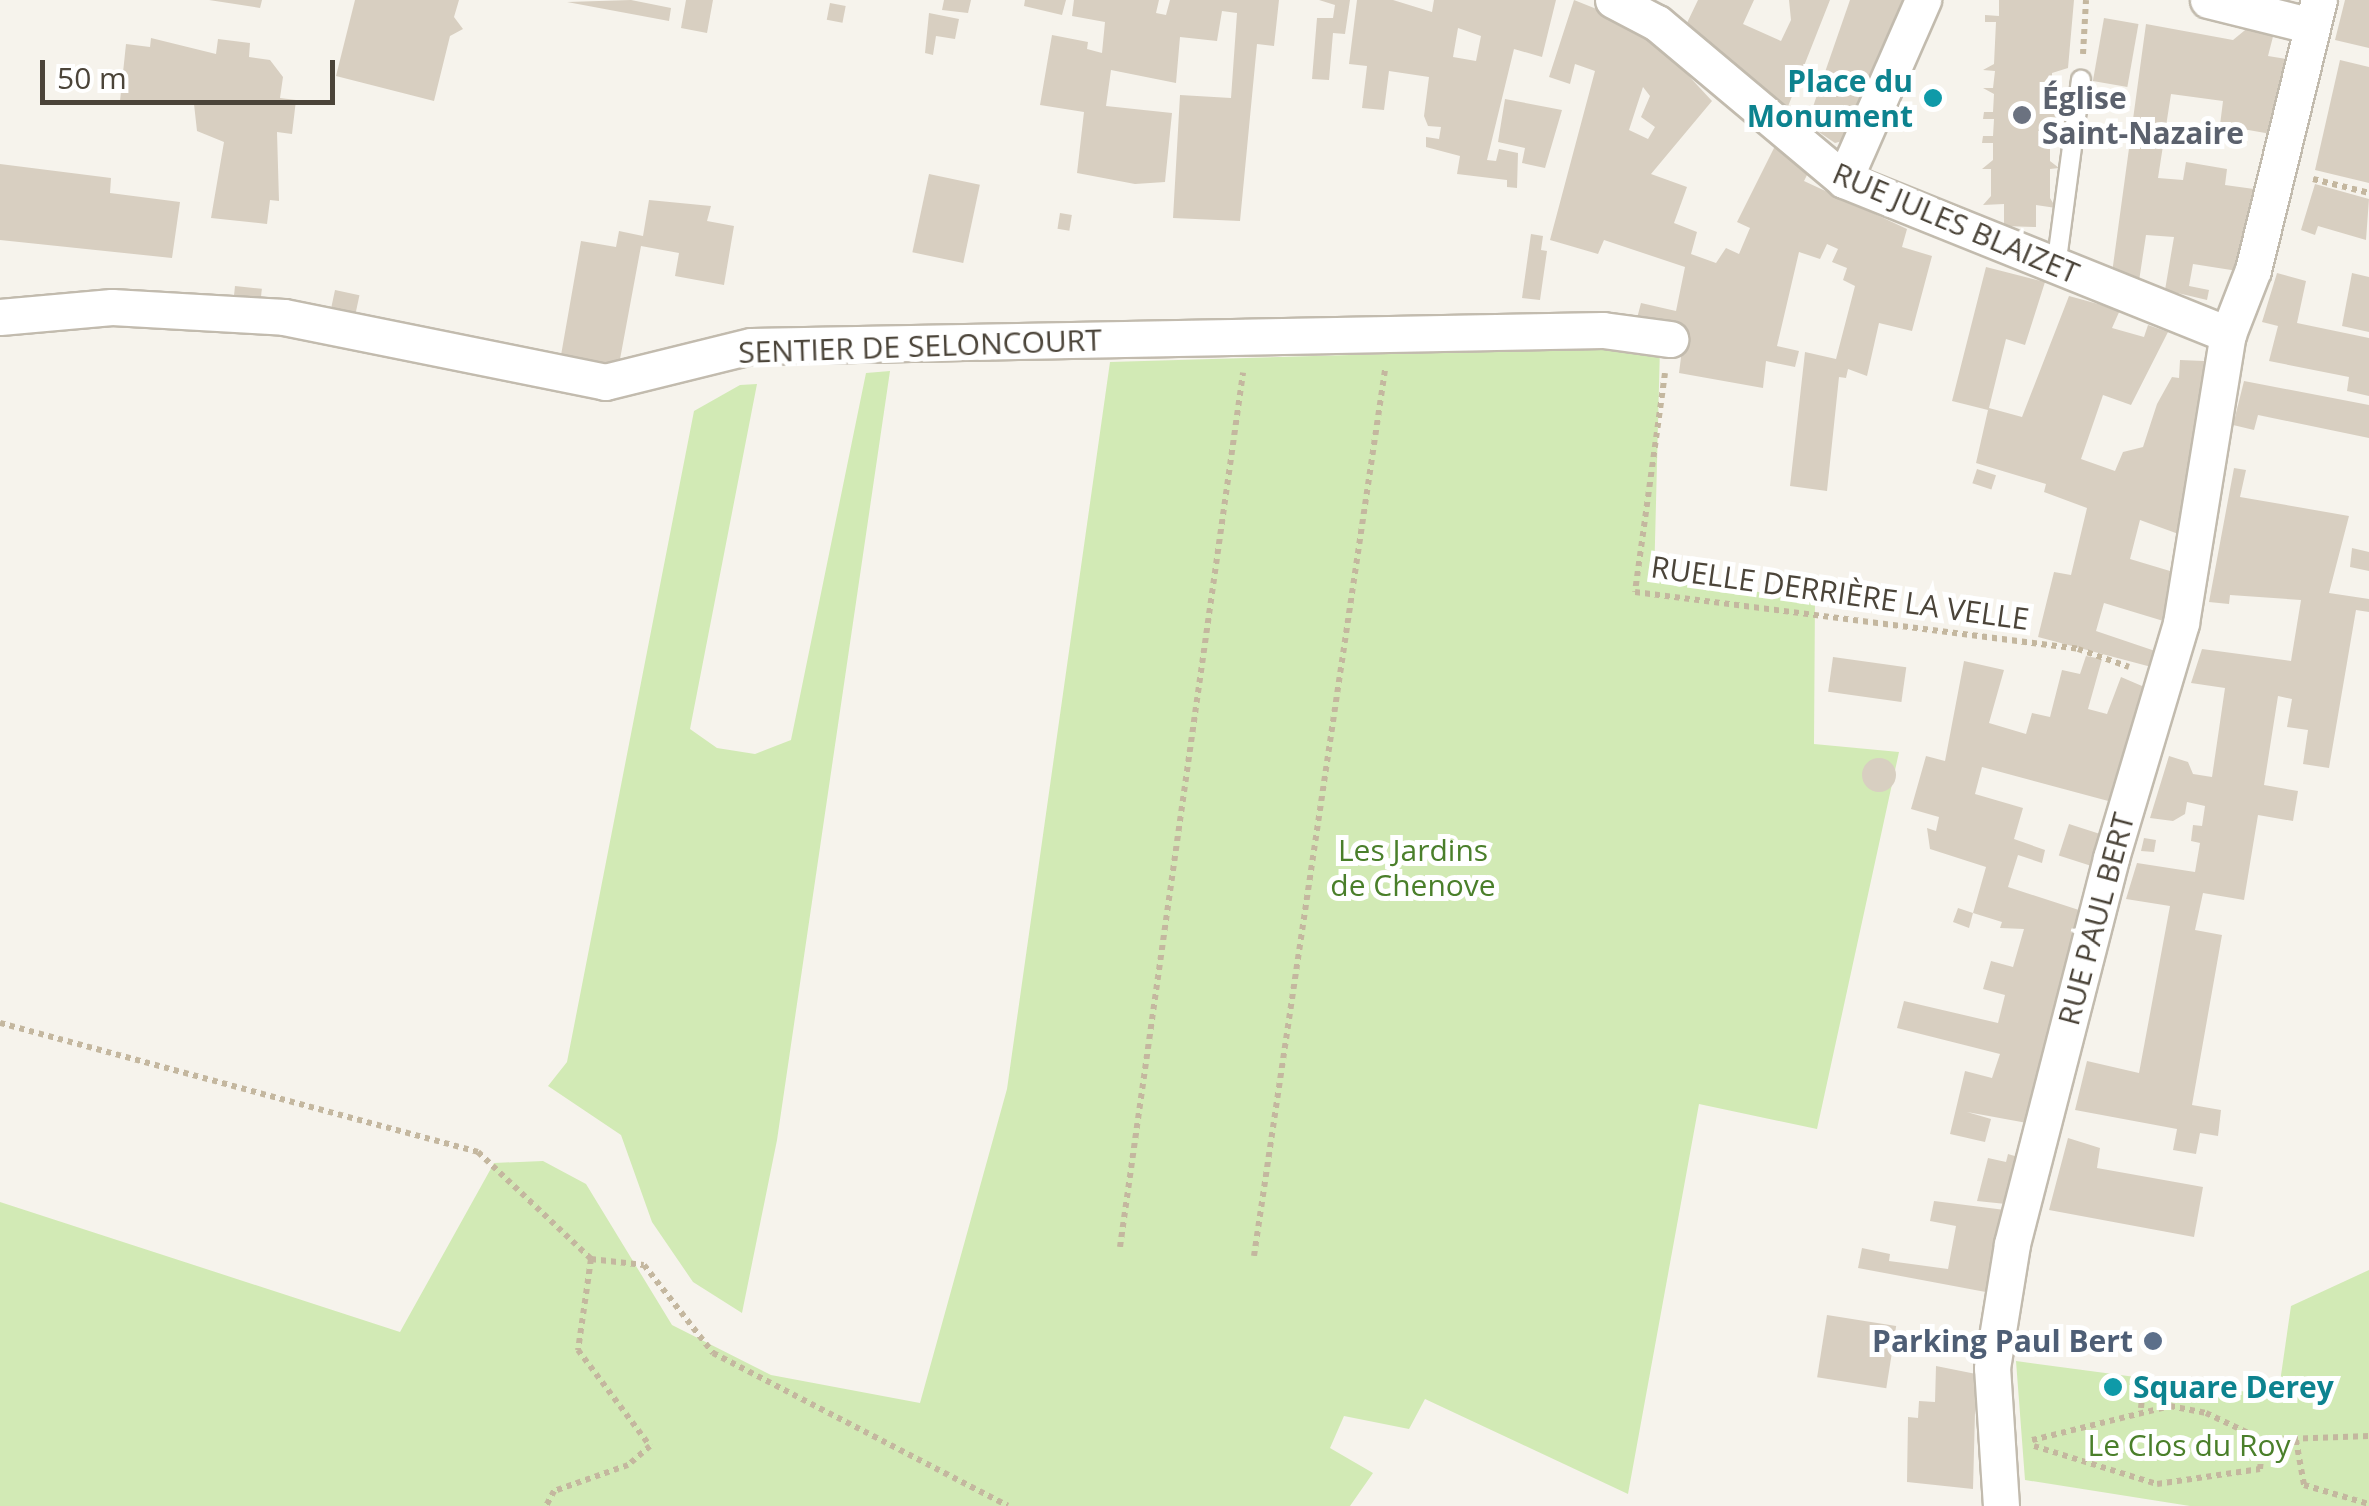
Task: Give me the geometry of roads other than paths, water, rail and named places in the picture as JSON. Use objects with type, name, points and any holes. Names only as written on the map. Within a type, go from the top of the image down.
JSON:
[{"type":"street","name":"RUE JULES BLAIZET","points":[[1613,0],[1657,23],[1844,180],[2228,334]]},
{"type":"street","points":[[1844,180],[1923,0]]},
{"type":"street","points":[[2208,0],[2316,13]]},
{"type":"street","name":"RUE PAUL BERT","points":[[2001,1506],[1992,1368],[2012,1244],[2180,623],[2228,334],[2278,171],[2316,13]]},
{"type":"street","name":"SENTIER DE SELONCOURT","points":[[0,317],[112,307],[284,316],[604,382],[751,346],[1603,330],[1670,339]]},
{"type":"lane","points":[[2056,267],[2081,80]]},
{"type":"place","name":"Place du Monument","points":[[1933,98]]},
{"type":"place","name":"Église Saint-Nazaire","points":[[2022,115]]},
{"type":"place","name":"Parking Paul Bert","points":[[2153,1341]]},
{"type":"place","name":"Square Derey","points":[[2113,1387]]},
{"type":"park label","name":"Les Jardins de Chenove","points":[[1413,867]]},
{"type":"park label","name":"Le Clos du Roy","points":[[2189,1445]]}]
